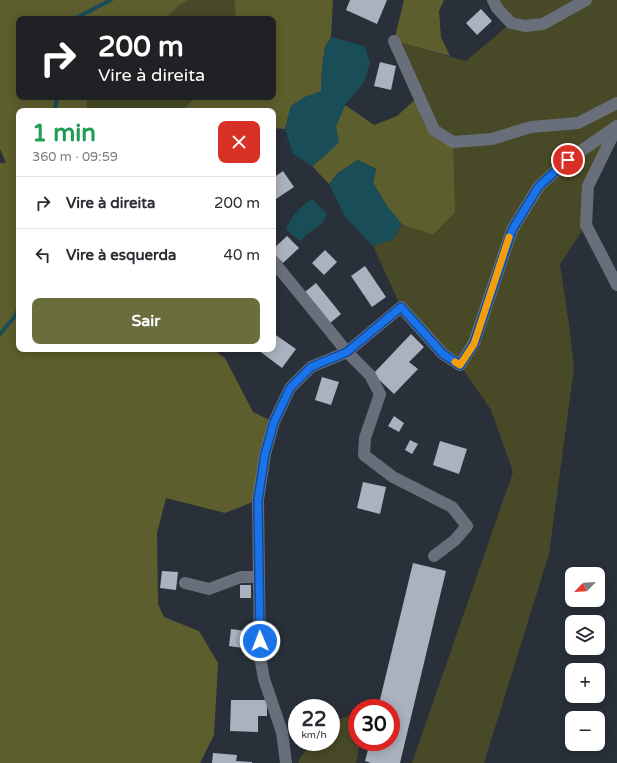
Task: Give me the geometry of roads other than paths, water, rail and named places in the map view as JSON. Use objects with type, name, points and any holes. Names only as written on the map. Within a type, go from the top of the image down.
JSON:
[{"type":"street","points":[[493,0],[497,8],[511,23],[525,26],[543,24],[586,0]]},
{"type":"street","points":[[394,41],[434,130],[453,142],[492,139],[531,127],[578,123],[617,103]]},
{"type":"street","points":[[617,126],[588,186],[586,225],[617,285]]},
{"type":"street","points":[[286,763],[282,732],[264,679],[260,657],[258,500],[265,454],[274,422],[290,388],[311,367],[347,352],[401,307],[443,354],[460,365],[474,344],[512,230],[539,186],[568,160],[617,126]]},
{"type":"street","points":[[276,265],[347,352],[370,375],[380,394],[365,438],[364,455],[393,477],[452,507],[467,526],[455,540],[434,556]]},
{"type":"street","points":[[185,583],[209,589],[241,577],[259,577]]},
{"type":"water","points":[[331,37],[365,46],[370,63],[364,82],[345,105],[336,126],[339,142],[312,166],[293,154],[285,129],[291,106],[305,97],[321,91],[325,47]]},
{"type":"water","points":[[358,160],[376,169],[373,183],[387,206],[402,224],[393,239],[373,246],[345,217],[329,184],[338,173]]},
{"type":"water","points":[[312,199],[327,214],[322,223],[301,241],[286,230],[296,212]]},
{"type":"waterway","points":[[80,16],[111,0]]},
{"type":"waterway","points":[[55,108],[57,100]]},
{"type":"waterway","points":[[0,334],[16,315]]}]
